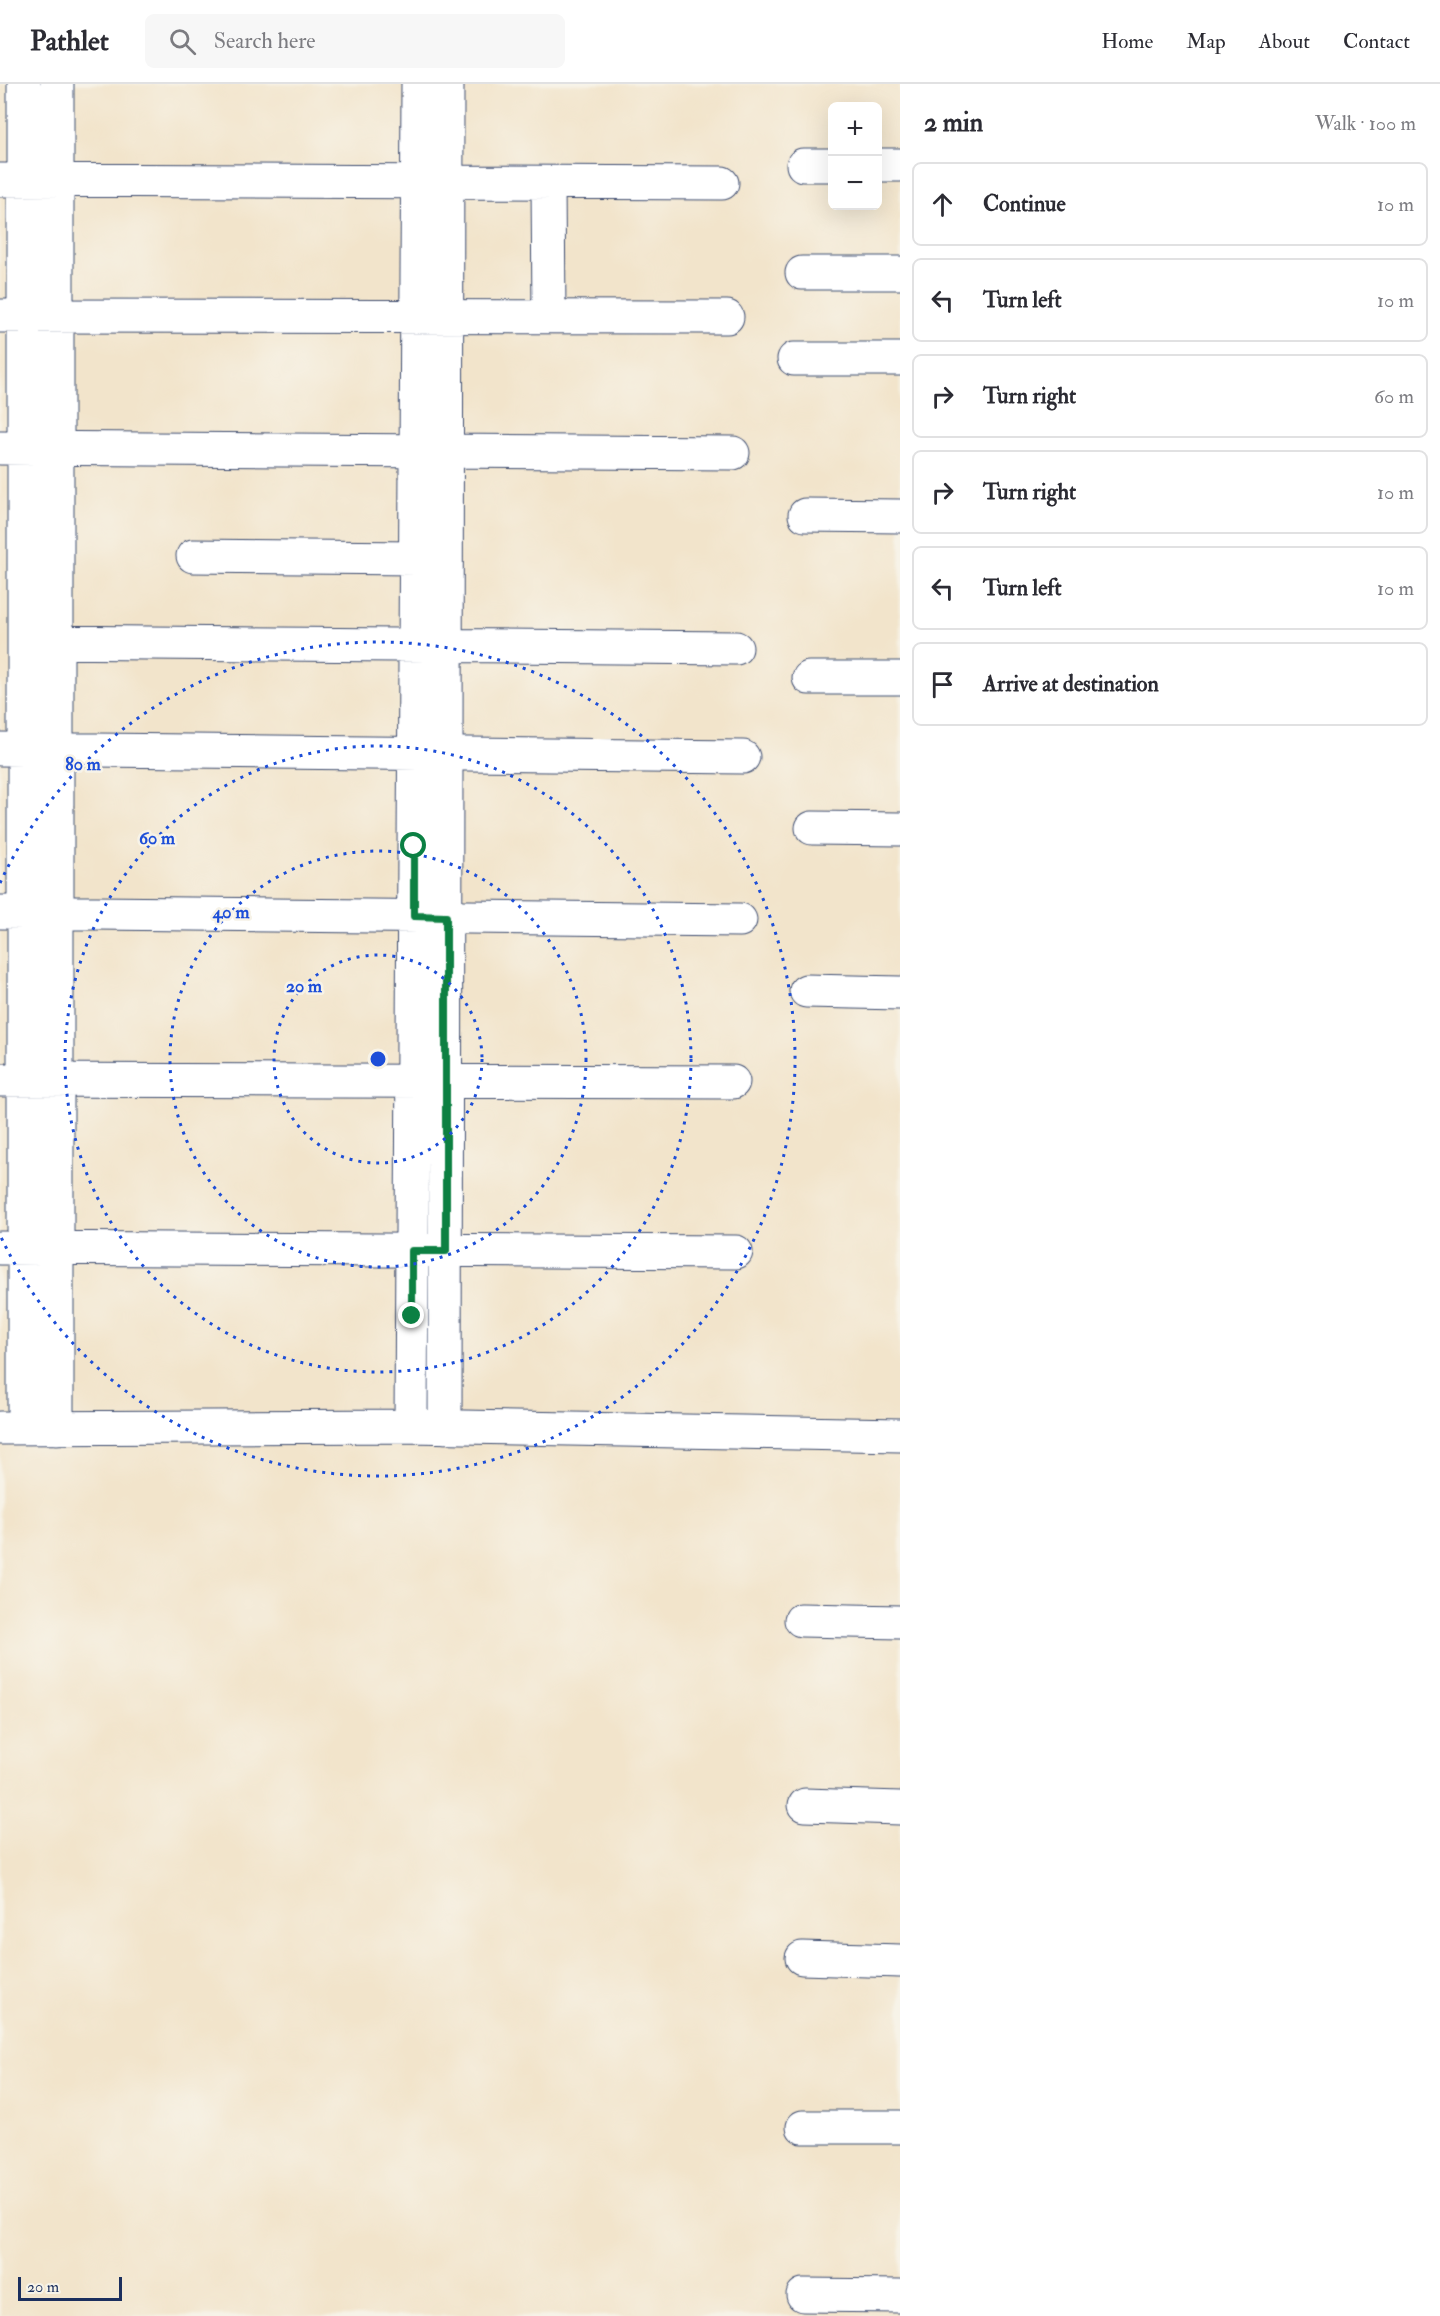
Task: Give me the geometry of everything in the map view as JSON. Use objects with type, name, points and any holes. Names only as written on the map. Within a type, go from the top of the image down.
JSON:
[{"type":"street","points":[[24,84],[12,181],[12,583],[24,642],[12,749],[12,1428],[411,1426],[900,1435]]},
{"type":"street","points":[[57,84],[57,1428]]},
{"type":"street","points":[[418,84],[432,182],[430,917],[446,1081],[446,1427]]},
{"type":"street","points":[[432,182],[447,84]]},
{"type":"street","points":[[882,165],[900,165]]},
{"type":"street","points":[[12,181],[722,183]]},
{"type":"street","points":[[548,183],[549,317]]},
{"type":"street","points":[[802,273],[900,273]]},
{"type":"street","points":[[12,316],[727,317]]},
{"type":"street","points":[[794,360],[900,359]]},
{"type":"street","points":[[12,448],[733,453]]},
{"type":"street","points":[[430,645],[416,558],[431,451]]},
{"type":"street","points":[[805,515],[900,516]]},
{"type":"street","points":[[194,556],[416,558]]},
{"type":"street","points":[[12,583],[57,583]]},
{"type":"street","points":[[24,642],[736,648]]},
{"type":"street","points":[[809,678],[900,678]]},
{"type":"street","points":[[12,749],[743,757]]},
{"type":"street","points":[[812,828],[900,829]]},
{"type":"street","points":[[12,912],[740,920]]},
{"type":"street","points":[[411,1426],[413,1081],[430,917]]},
{"type":"street","points":[[806,991],[900,993]]},
{"type":"street","points":[[12,1080],[733,1082]]},
{"type":"street","points":[[12,1248],[736,1252]]},
{"type":"street","points":[[801,1620],[900,1622]]},
{"type":"street","points":[[805,1805],[900,1809]]},
{"type":"street","points":[[802,1958],[900,1961]]},
{"type":"street","points":[[803,2127],[900,2127]]},
{"type":"street","points":[[803,2295],[900,2296]]},
{"type":"route","points":[[412,1316],[412,1251],[446,1251],[446,917],[414,916],[414,846]]}]
